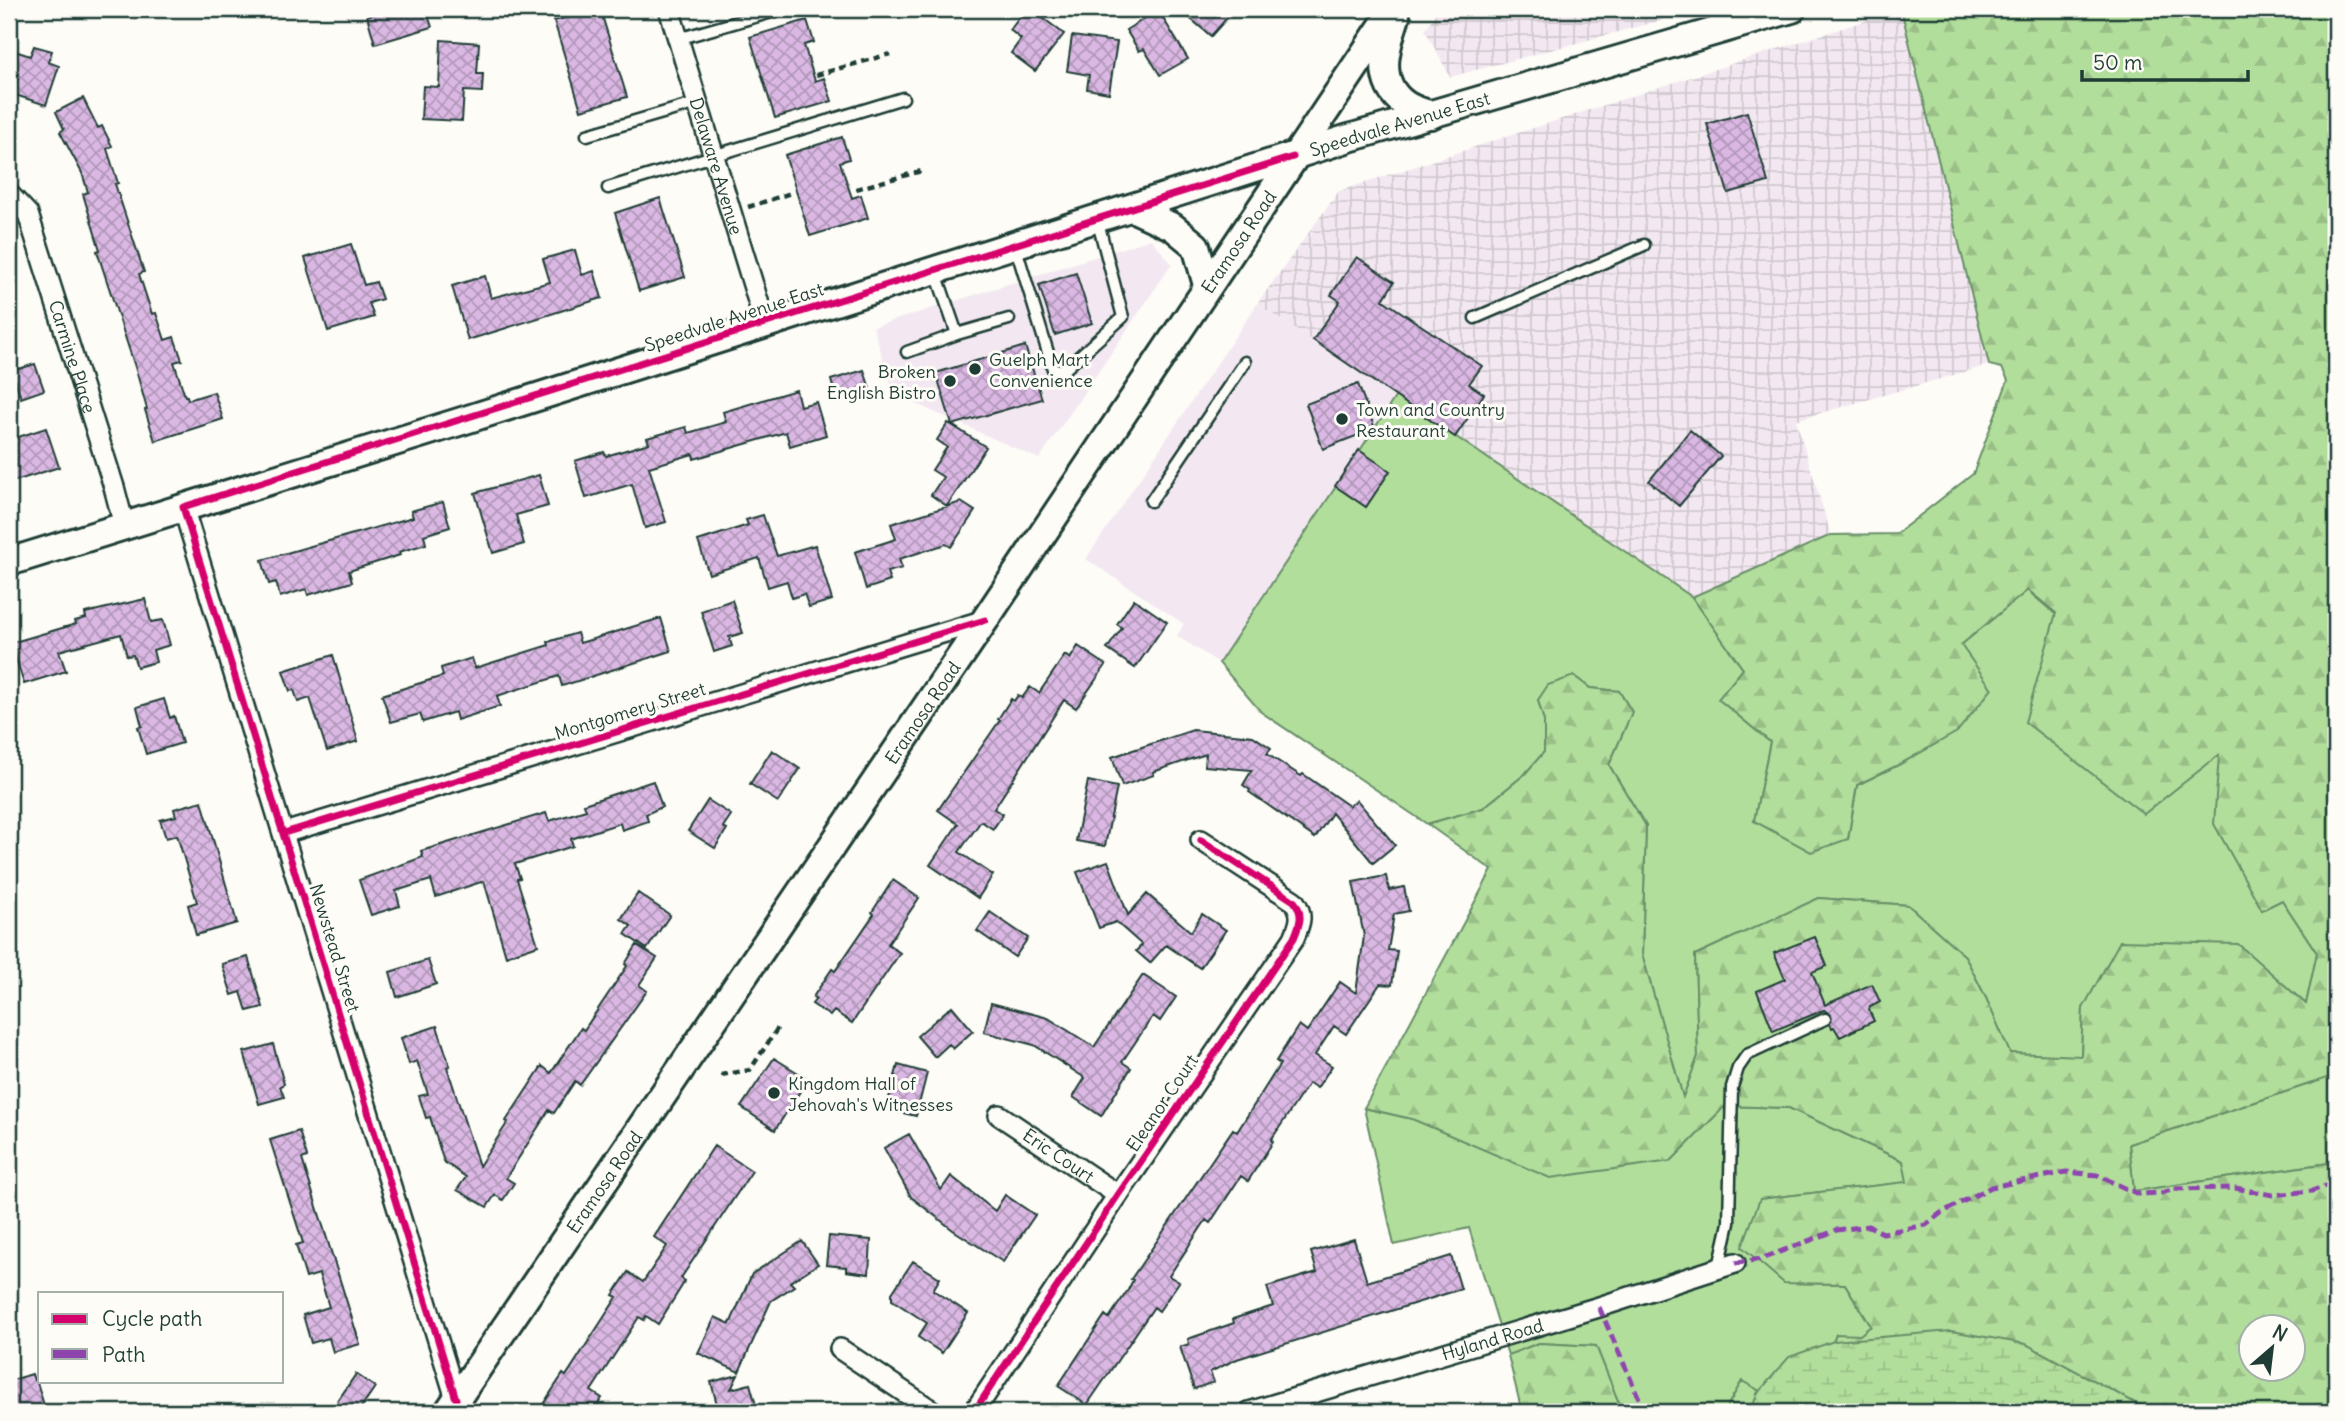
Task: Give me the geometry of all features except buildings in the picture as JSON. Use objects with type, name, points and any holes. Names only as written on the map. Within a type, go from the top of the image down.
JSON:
[{"type":"main road","points":[[1396,9],[1384,69],[1389,88],[1406,105],[1431,115]]},
{"type":"main road","name":"Eramosa Road","points":[[452,1406],[985,620],[1293,157],[1396,9]]},
{"type":"main road","name":"Speedvale Avenue East","points":[[9,562],[1349,138],[1792,9]]},
{"type":"main road","points":[[1132,208],[1173,227],[1196,246],[1207,285]]},
{"type":"street","name":"Delaware Avenue","points":[[669,9],[765,324]]},
{"type":"street","name":"Carmine Place","points":[[9,194],[28,214],[124,525]]},
{"type":"street","name":"Newstead Street","points":[[183,507],[284,833],[452,1406]]},
{"type":"street","name":"Montgomery Street","points":[[284,833],[985,620]]},
{"type":"street","name":"Eleanor Court","points":[[974,1412],[1118,1195],[1294,939],[1300,923],[1300,909],[1294,901],[1201,840]]},
{"type":"street","name":"Eric Court","points":[[999,1115],[1118,1195]]},
{"type":"street","name":"Hyland Road","points":[[1249,1412],[1599,1307],[1727,1265]]},
{"type":"street","points":[[840,1349],[934,1412]]},
{"type":"lane","points":[[678,39],[782,9]]},
{"type":"lane","points":[[608,188],[903,98]]},
{"type":"lane","points":[[587,135],[697,103]]},
{"type":"lane","points":[[1015,244],[1053,369],[1064,370],[1123,317],[1097,218]]},
{"type":"lane","points":[[1475,318],[1644,246]]},
{"type":"lane","points":[[935,269],[957,334]]},
{"type":"lane","points":[[907,352],[1009,319]]},
{"type":"lane","points":[[1151,501],[1245,362]]},
{"type":"lane","points":[[1727,1265],[1732,1087],[1738,1068],[1747,1055],[1825,1019]]},
{"type":"path","points":[[816,75],[890,54]]},
{"type":"path","points":[[856,189],[925,170]]},
{"type":"path","points":[[731,213],[791,193]]},
{"type":"path","points":[[720,1075],[750,1070],[779,1026]]},
{"type":"shaded area","points":[[1438,9],[1704,9],[1450,77],[1425,30]]},
{"type":"shaded area","points":[[1901,9],[1989,365],[1796,420],[1831,535],[1768,564],[1692,597],[1257,304],[1339,191]]},
{"type":"shaded area","points":[[1151,239],[1172,264],[1039,459],[894,394],[873,327]]},
{"type":"shaded area","points":[[1257,304],[1396,396],[1219,663],[1177,636],[1184,624],[1086,559]]},
{"type":"green space","points":[[1901,9],[2336,9],[2336,1075],[2129,1144],[2134,1191],[2336,1162],[2336,1412],[1807,1412],[1836,1334],[1860,1335],[1871,1326],[1845,1284],[1784,1283],[1742,1247],[1760,1199],[1907,1182],[1903,1161],[1789,1108],[1725,1106],[1671,1161],[1550,1178],[1412,1119],[1364,1108],[1492,870],[1427,824],[1483,808],[1525,774],[1544,752],[1544,721],[1538,700],[1548,685],[1574,676],[1590,688],[1619,691],[1632,712],[1609,765],[1646,826],[1642,954],[1683,1097],[1698,1056],[1695,955],[1819,898],[1908,905],[1965,956],[2010,1053],[2081,1056],[2083,1008],[2120,941],[2238,944],[2306,1004],[2317,953],[2282,900],[2262,910],[2214,824],[2219,755],[2144,814],[2025,722],[2056,613],[2028,590],[1961,645],[1992,689],[1957,732],[1857,785],[1848,839],[1811,852],[1754,821],[1770,742],[1718,699],[1743,669],[1692,597],[1831,535],[1896,534],[1973,474],[2008,380],[2002,368],[1989,365]]},
{"type":"green space","points":[[1396,396],[1692,597],[1743,669],[1719,699],[1770,742],[1754,821],[1848,839],[1857,785],[1957,731],[1961,645],[2027,590],[2219,754],[2262,910],[2282,900],[2317,953],[2306,1004],[2238,945],[2083,1008],[2081,1057],[2009,1053],[1965,956],[1908,905],[1819,898],[1695,955],[1698,1056],[1683,1098],[1642,954],[1646,826],[1609,765],[1632,712],[1619,691],[1590,688],[1574,676],[1538,700],[1544,721],[1544,752],[1525,774],[1483,808],[1427,824],[1261,712],[1219,663]]},
{"type":"green space","points":[[2336,1075],[2336,1162],[2134,1191],[2129,1144]]},
{"type":"green space","points":[[1725,1106],[1789,1108],[1903,1161],[1908,1182],[1760,1199],[1784,1283],[1845,1284],[1871,1326],[1831,1366],[1797,1412],[1742,1381],[1724,1412],[1637,1412],[1620,1406],[1596,1346],[1539,1343],[1508,1355],[1469,1228],[1394,1245],[1364,1108],[1412,1119],[1671,1161]]},
{"type":"green space","points":[[1951,1331],[2026,1344],[2152,1412],[1751,1412],[1757,1394],[1789,1357],[1834,1341]]},
{"type":"green space","points":[[1539,1343],[1596,1346],[1620,1406],[1637,1412],[1522,1412],[1508,1355]]},
{"type":"green space","points":[[1742,1381],[1797,1412],[1724,1412]]},
{"type":"marked path","points":[[1735,1263],[1761,1259],[1837,1230],[1869,1226],[1883,1233],[1926,1225],[1941,1213],[1991,1187],[2066,1172],[2097,1175],[2138,1194],[2162,1193],[2174,1189],[2235,1188],[2273,1195],[2312,1191],[2336,1182]]},
{"type":"marked path","points":[[1599,1307],[1645,1412]]},
{"type":"cycle path","points":[[456,1399],[183,507],[1293,157]]},
{"type":"cycle path","points":[[284,833],[985,620]]},
{"type":"cycle path","points":[[974,1412],[1296,933],[1300,915],[1294,901],[1201,840]]},
{"type":"place","name":"Guelph Mart Convenience","points":[[975,369]]},
{"type":"place","name":"Broken English Bistro","points":[[950,381]]},
{"type":"place","name":"Town and Country Restaurant","points":[[1342,419]]},
{"type":"place","name":"Kingdom Hall of Jehovah's Witnesses","points":[[774,1093]]}]
